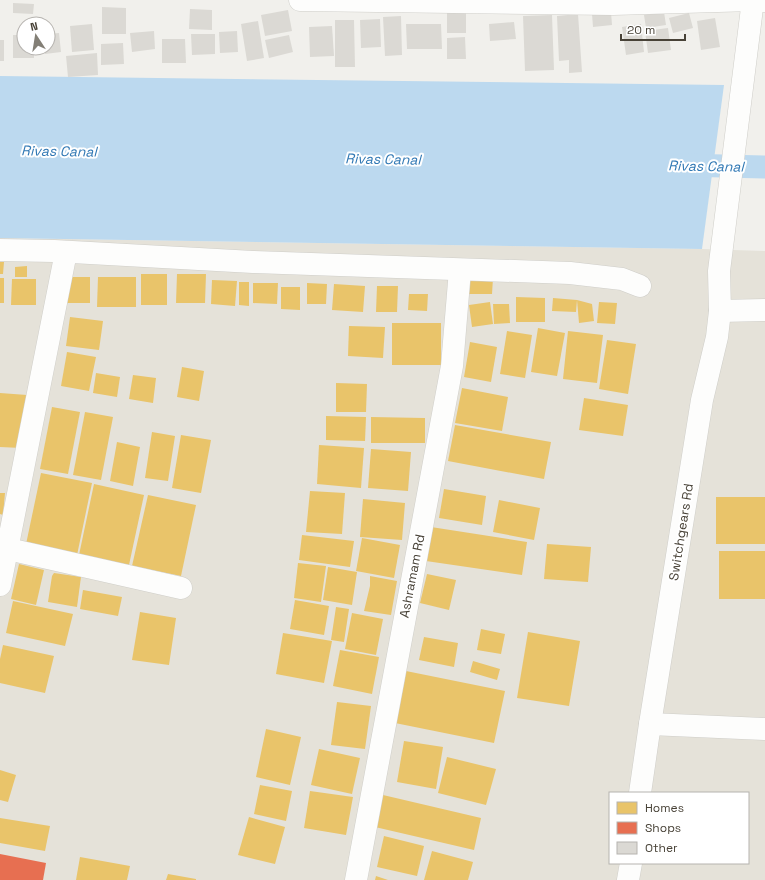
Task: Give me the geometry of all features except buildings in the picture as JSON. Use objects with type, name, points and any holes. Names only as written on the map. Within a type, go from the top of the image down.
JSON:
[{"type":"street","points":[[300,0],[613,4],[753,0],[765,1]]},
{"type":"street","name":"Switchgears Rd","points":[[640,792],[702,400],[717,337],[720,311],[718,271],[753,0]]},
{"type":"street","points":[[0,250],[253,262],[570,273],[622,279],[640,286]]},
{"type":"street","points":[[0,585],[66,252]]},
{"type":"street","name":"Ashramam Rd","points":[[356,880],[452,366],[460,270]]},
{"type":"street","points":[[720,311],[765,310]]},
{"type":"street","points":[[8,549],[181,588]]},
{"type":"street","points":[[650,724],[765,729]]},
{"type":"street","points":[[628,880],[631,864]]},
{"type":"shaded area","points":[[0,238],[765,251],[765,880],[0,880]]},
{"type":"water","points":[[0,76],[724,85],[702,249],[0,238]]},
{"type":"waterway","name":"Rivas Canal","points":[[682,165],[765,167]]}]
